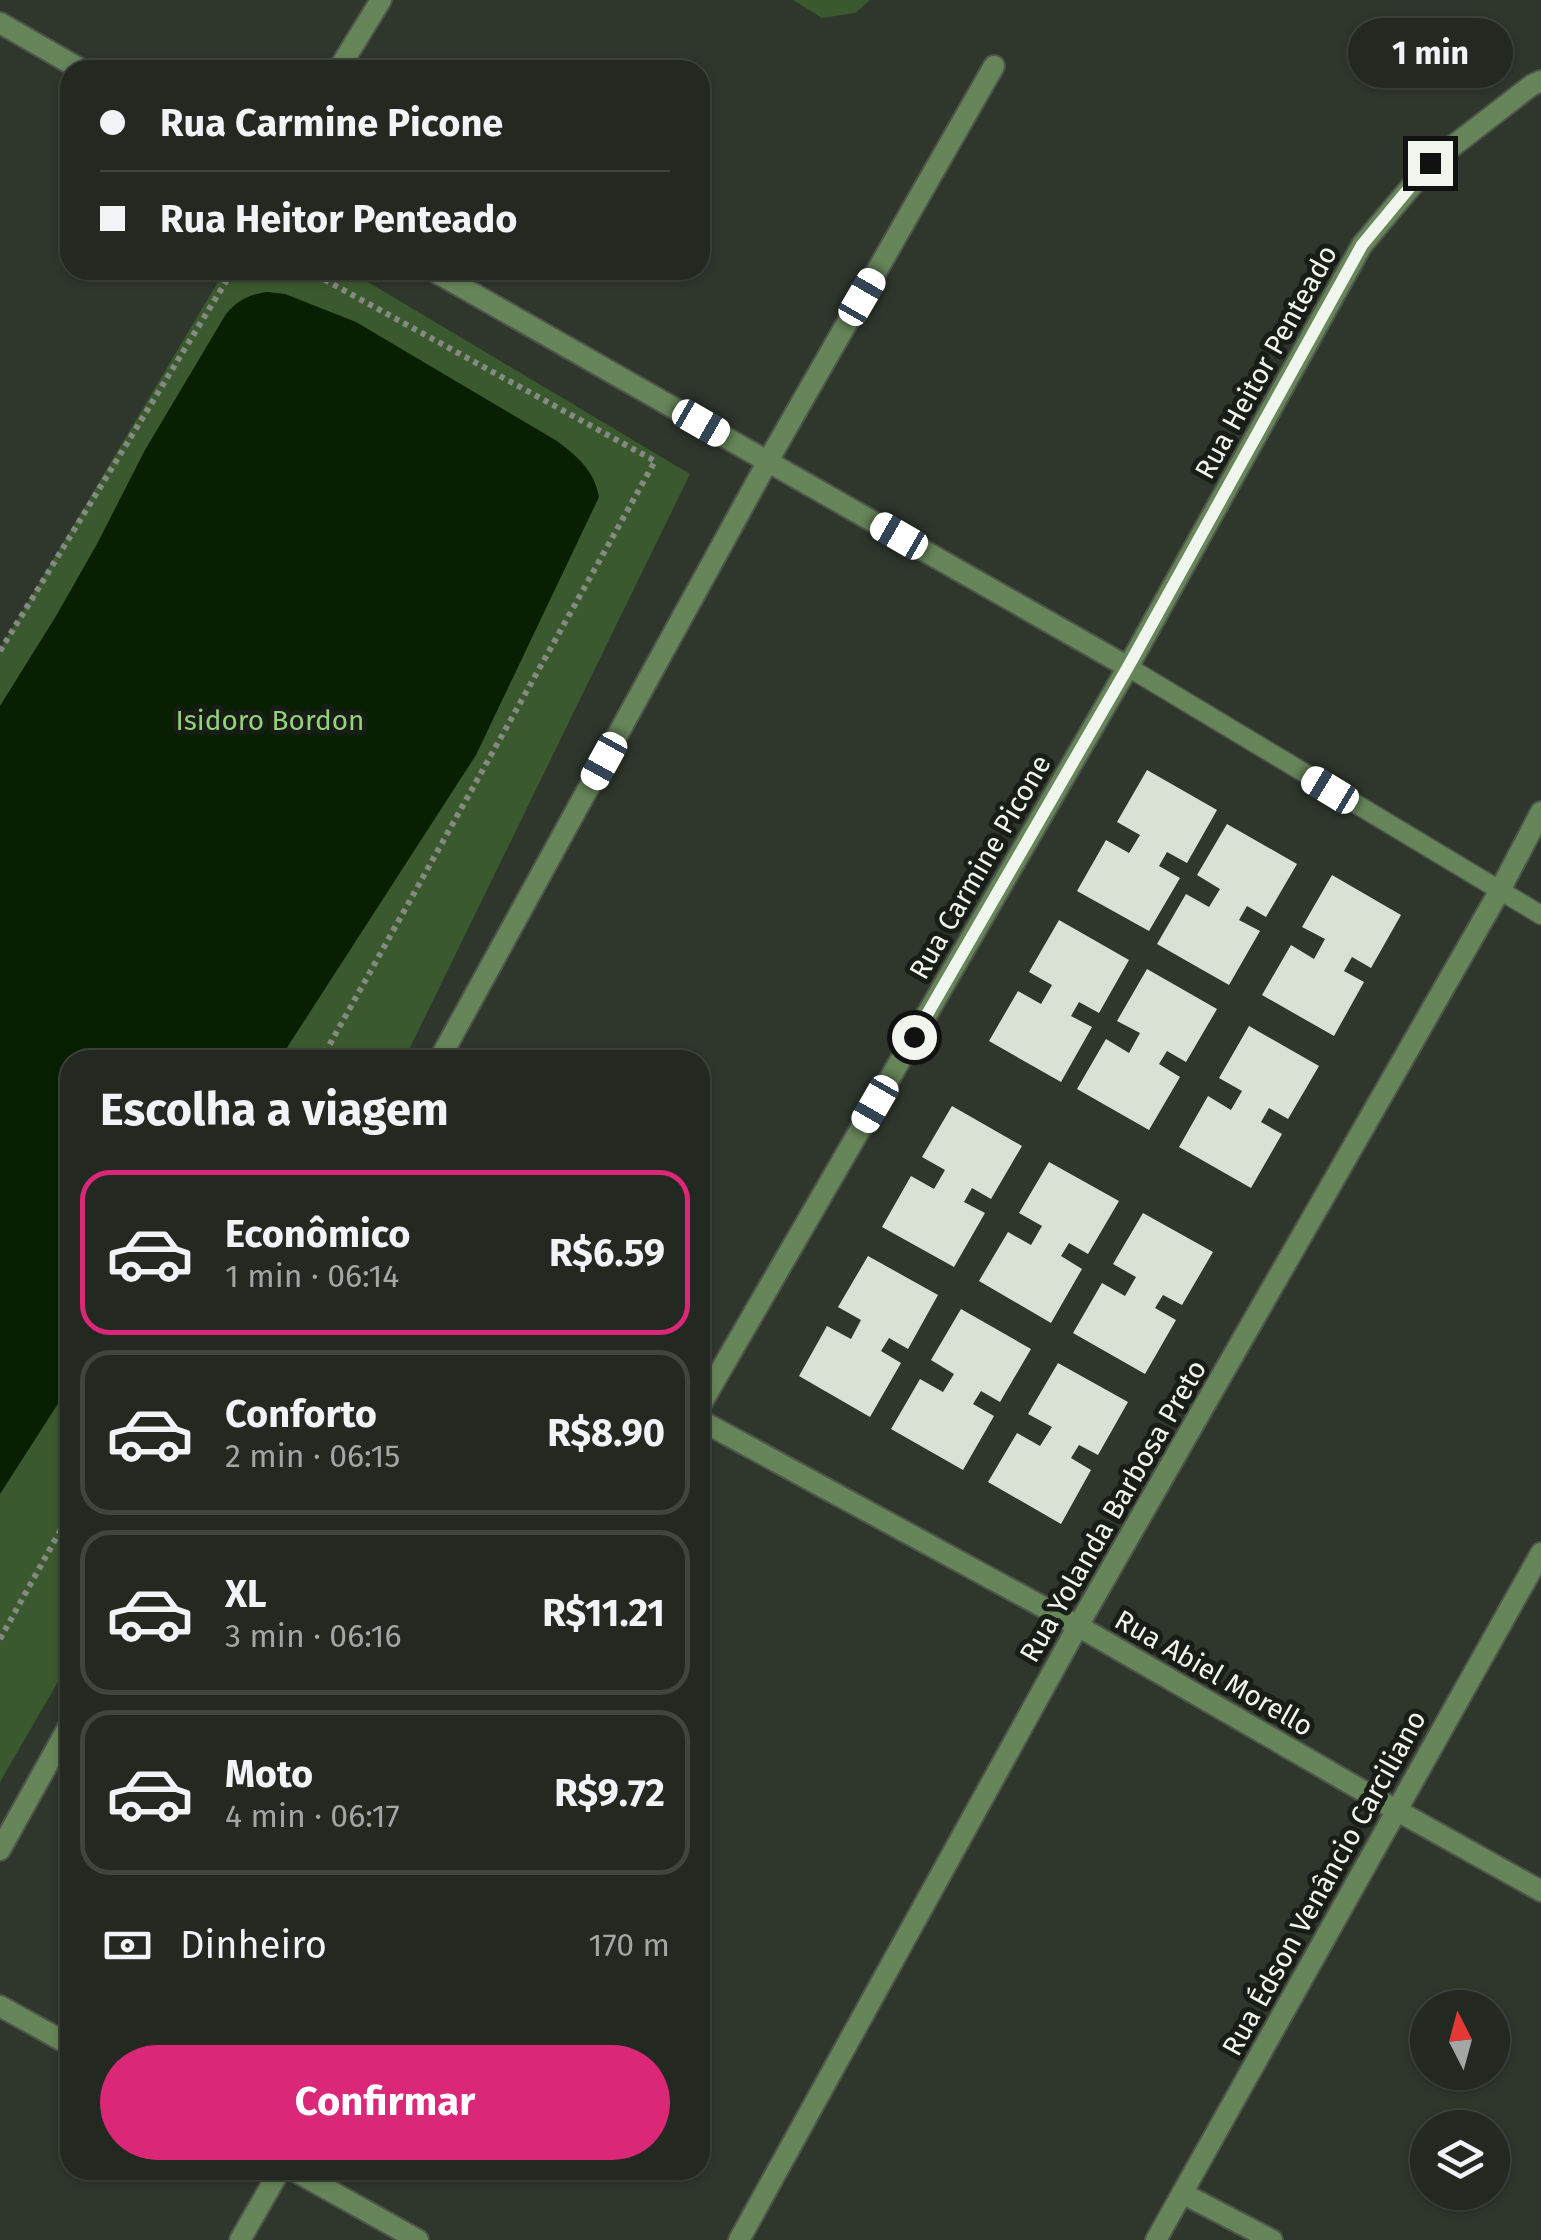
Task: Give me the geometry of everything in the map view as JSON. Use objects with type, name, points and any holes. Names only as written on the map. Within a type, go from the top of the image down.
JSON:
[{"type":"street","points":[[344,60],[381,0]]},
{"type":"street","points":[[0,23],[65,60]]},
{"type":"street","points":[[445,1050],[768,462],[994,66]]},
{"type":"street","name":"Rua Heitor Penteado","points":[[1128,667],[1362,245],[1430,163],[1541,81]]},
{"type":"street","points":[[450,280],[1128,667]]},
{"type":"street","name":"Rua Carmine Picone","points":[[710,1389],[1128,667]]},
{"type":"street","name":"Rua Yolanda Barbosa Preto","points":[[739,2240],[1078,1626],[1499,892],[1541,812]]},
{"type":"street","name":"Rua Abiel Morello","points":[[710,1425],[1078,1626],[1541,1891]]},
{"type":"street","name":"Rua Édson Venâncio Carciliano","points":[[1156,2240],[1541,1553]]},
{"type":"street","points":[[0,1850],[60,1742]]},
{"type":"street","points":[[0,2006],[60,2039]]},
{"type":"street","points":[[240,2240],[274,2180]]},
{"type":"street","points":[[311,2180],[418,2240]]},
{"type":"street","points":[[1182,2193],[1272,2240]]},
{"type":"lane","points":[[1128,667],[1541,915]]},
{"type":"path","points":[[0,651],[227,280]]},
{"type":"path","points":[[325,280],[654,460],[328,1050]]},
{"type":"path","points":[[0,1638],[60,1530]]},
{"type":"green space","points":[[793,0],[870,0],[855,13],[822,18]]},
{"type":"green space","name":"Isidoro Bordon","points":[[219,280],[365,280],[690,474],[409,1050],[60,1050],[60,1678],[0,1782],[0,649]]},
{"type":"shaded area","name":"Isidoro Bordon","points":[[285,294],[356,322],[557,441],[584,465],[599,497],[476,755],[285,1050],[60,1050],[60,1401],[0,1494],[0,706],[56,616],[145,450],[226,314],[254,295]]},
{"type":"building","points":[[1147,770],[1217,810],[1187,863],[1167,852],[1159,866],[1180,878],[1149,931],[1077,891],[1106,840],[1129,853],[1140,835],[1117,822]]},
{"type":"building","points":[[1227,824],[1297,864],[1266,917],[1247,906],[1239,920],[1260,931],[1229,985],[1157,944],[1186,894],[1209,907],[1220,889],[1197,875]]},
{"type":"building","points":[[1332,875],[1401,915],[1371,968],[1352,957],[1344,971],[1364,982],[1334,1036],[1262,995],[1291,945],[1314,959],[1325,939],[1302,927]]},
{"type":"building","points":[[1059,920],[1129,960],[1099,1013],[1079,1002],[1071,1016],[1092,1027],[1061,1082],[989,1041],[1018,991],[1041,1004],[1052,985],[1029,972]]},
{"type":"building","points":[[1147,969],[1217,1009],[1186,1062],[1167,1051],[1159,1064],[1180,1077],[1149,1130],[1077,1089],[1106,1039],[1129,1053],[1140,1033],[1117,1021]]},
{"type":"building","points":[[1249,1026],[1319,1066],[1288,1119],[1269,1108],[1261,1122],[1282,1134],[1251,1188],[1179,1147],[1208,1096],[1231,1110],[1242,1091],[1219,1078]]},
{"type":"building","points":[[952,1106],[1022,1146],[991,1199],[972,1188],[964,1202],[985,1213],[954,1267],[882,1227],[911,1176],[934,1189],[945,1170],[922,1157]]},
{"type":"building","points":[[1049,1162],[1119,1201],[1088,1254],[1069,1243],[1061,1256],[1082,1269],[1051,1323],[979,1281],[1008,1232],[1031,1245],[1042,1226],[1019,1213]]},
{"type":"building","points":[[1143,1213],[1213,1252],[1182,1305],[1163,1295],[1155,1308],[1176,1320],[1145,1374],[1073,1333],[1102,1283],[1125,1296],[1136,1277],[1113,1264]]},
{"type":"building","points":[[868,1256],[938,1295],[908,1349],[889,1338],[881,1351],[901,1363],[870,1417],[799,1376],[827,1326],[851,1339],[861,1320],[838,1307]]},
{"type":"building","points":[[961,1309],[1031,1349],[1000,1402],[981,1391],[973,1404],[994,1416],[963,1470],[891,1429],[920,1379],[943,1392],[954,1374],[931,1360]]},
{"type":"building","points":[[1058,1363],[1128,1402],[1098,1455],[1079,1445],[1071,1458],[1091,1470],[1061,1524],[988,1482],[1017,1433],[1040,1446],[1052,1427],[1028,1414]]},
{"type":"route","points":[[914,1037],[1128,667],[1362,245],[1430,163]]}]
